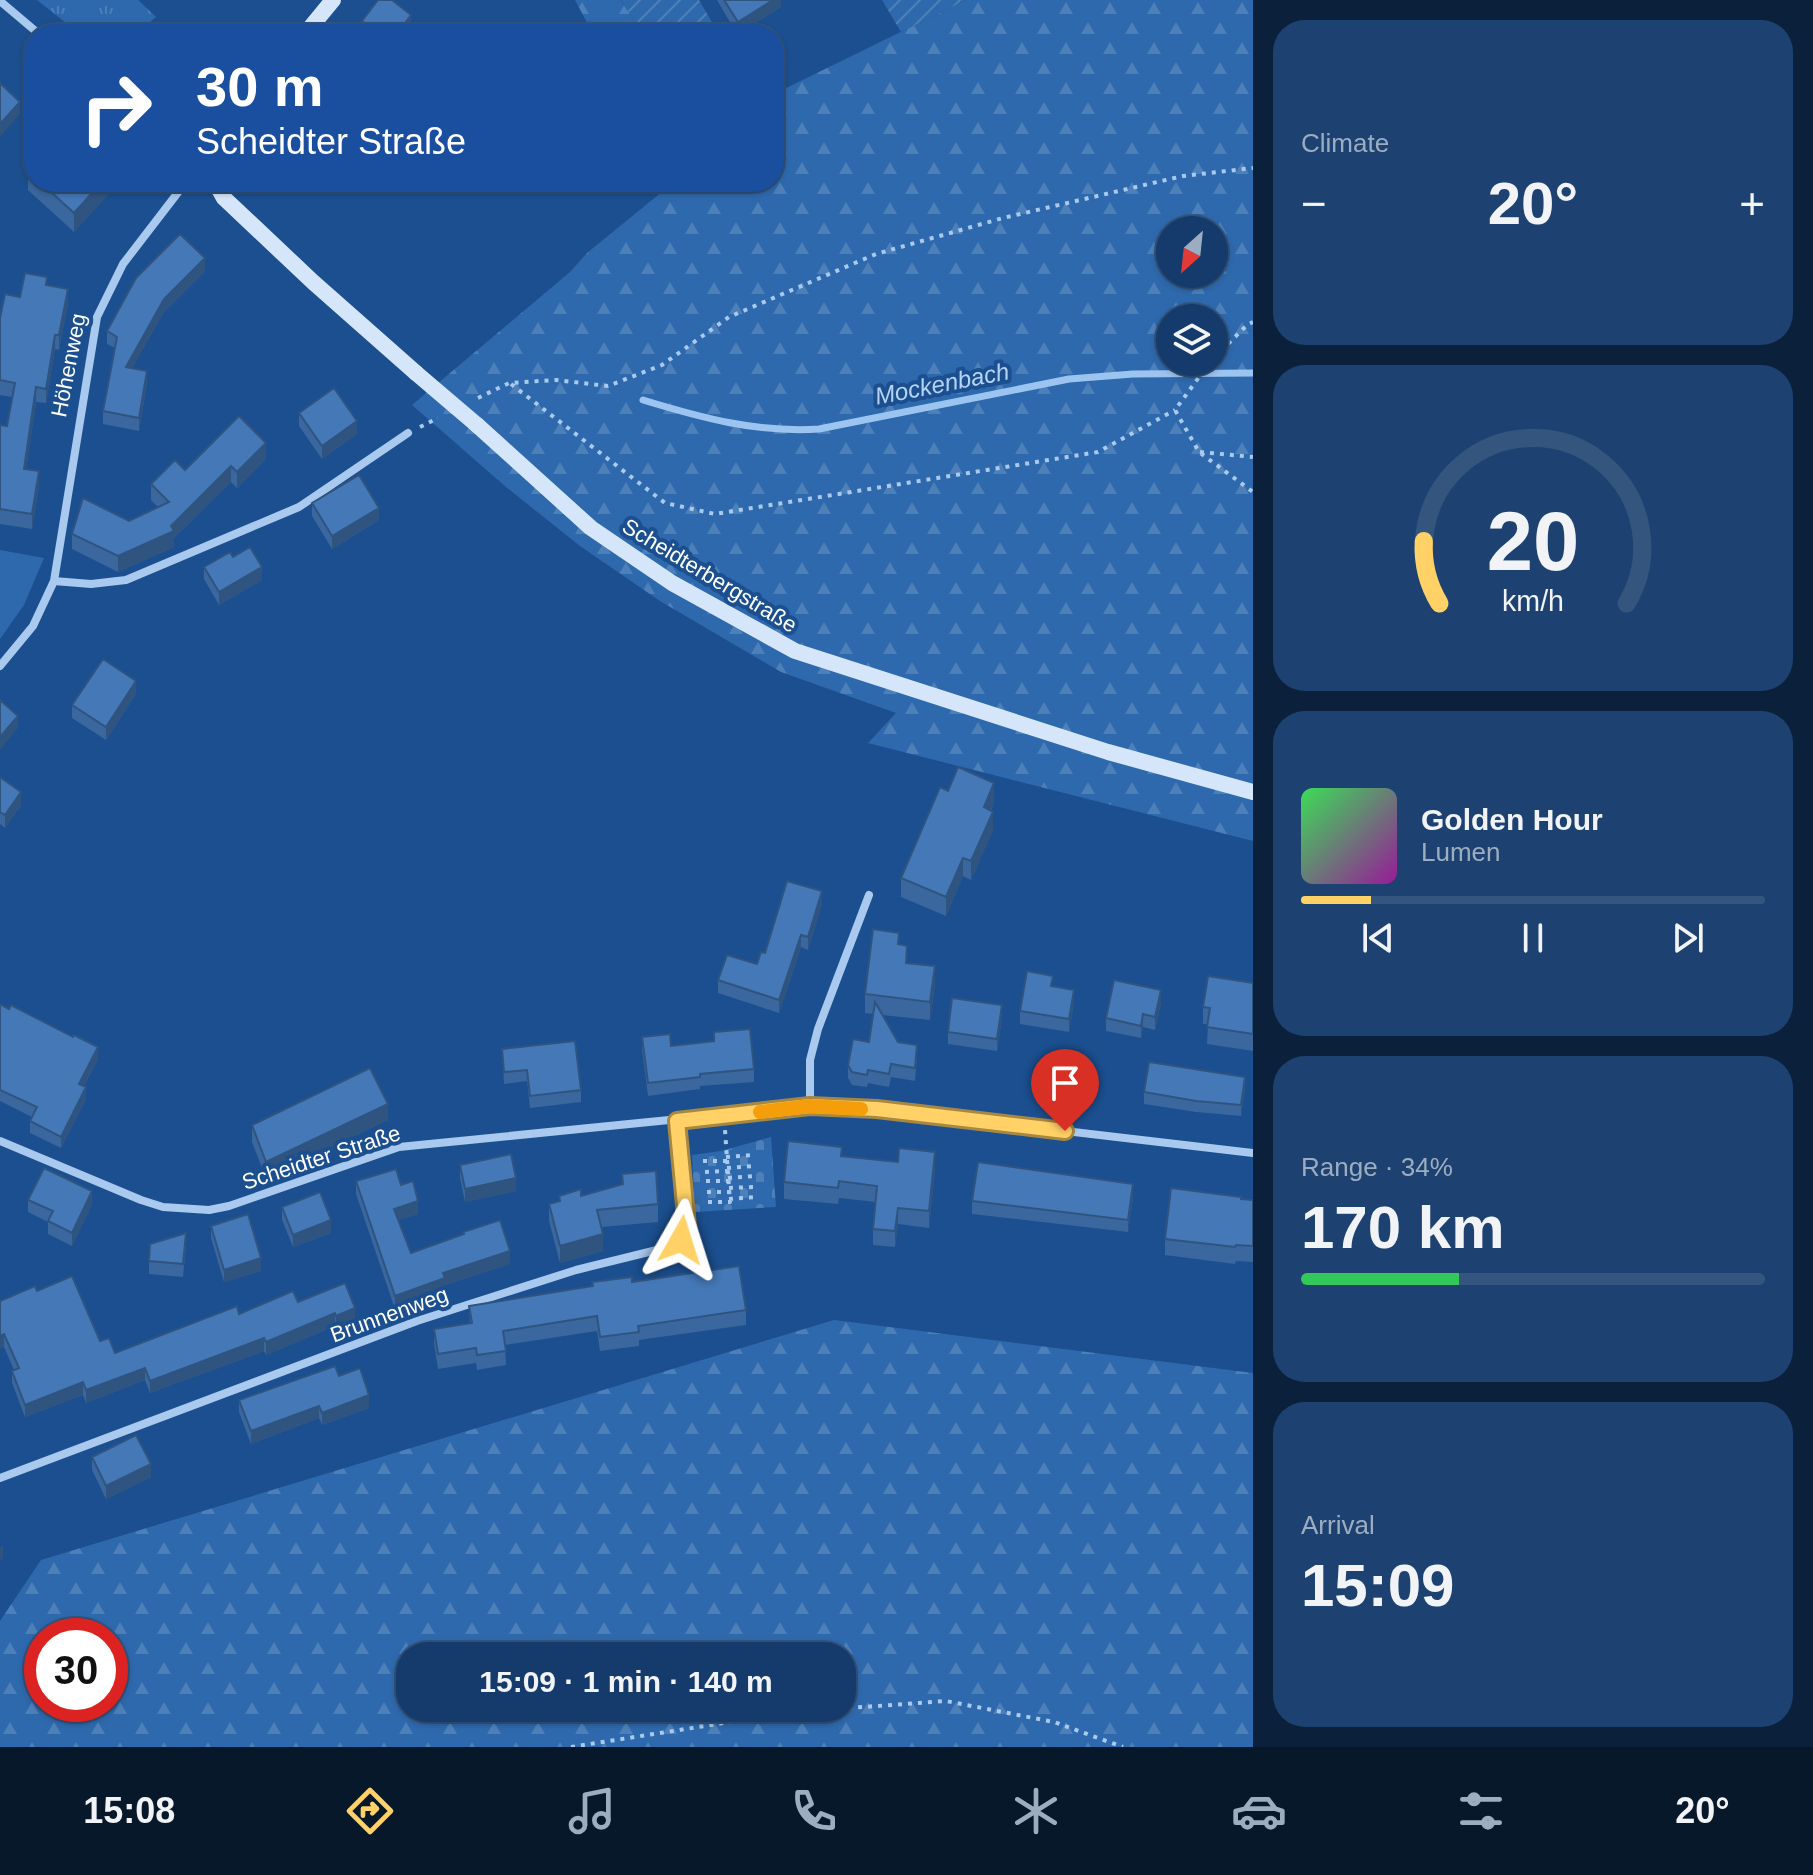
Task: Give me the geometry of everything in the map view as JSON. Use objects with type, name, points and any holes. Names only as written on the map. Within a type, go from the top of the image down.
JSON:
[{"type":"street","points":[[313,24],[333,0]]},
{"type":"street","points":[[0,1],[27,24]]},
{"type":"street","name":"Höhenweg","points":[[0,666],[33,626],[54,581],[97,317],[123,264],[178,192]]},
{"type":"street","points":[[218,192],[224,198]]},
{"type":"street","name":"Scheidterbergstraße","points":[[221,192],[313,282],[591,528],[672,583],[795,651],[1108,752],[1253,792]]},
{"type":"street","points":[[54,581],[91,584],[126,580],[299,507],[408,433]]},
{"type":"street","points":[[810,1106],[810,1060],[818,1029],[869,895]]},
{"type":"street","name":"Scheidter Straße","points":[[0,1141],[141,1200],[163,1207],[209,1210],[229,1206],[399,1147],[810,1106],[877,1109],[1253,1153]]},
{"type":"street","name":"Brunnenweg","points":[[0,1478],[417,1321],[576,1270],[669,1247],[681,1240],[687,1226],[677,1121]]},
{"type":"path","points":[[471,402],[509,383],[556,380],[608,386],[662,365],[729,317],[876,254],[1003,218],[1183,176],[1253,168]]},
{"type":"path","points":[[1228,344],[1253,322]]},
{"type":"path","points":[[509,383],[665,503],[715,514],[1098,452],[1175,410],[1200,376]]},
{"type":"path","points":[[1175,410],[1199,452],[1253,492]]},
{"type":"path","points":[[408,433],[445,414]]},
{"type":"path","points":[[1199,452],[1253,457]]},
{"type":"path","points":[[708,1202],[730,1202],[726,1149]]},
{"type":"path","points":[[703,1161],[754,1155]]},
{"type":"path","points":[[705,1172],[754,1166]]},
{"type":"path","points":[[706,1181],[755,1176]]},
{"type":"path","points":[[707,1192],[755,1187]]},
{"type":"path","points":[[729,1199],[755,1197]]},
{"type":"path","points":[[571,1747],[794,1712],[946,1701],[1054,1722],[1123,1747]]},
{"type":"green space","points":[[37,0],[138,0],[156,17],[148,24],[67,24]]},
{"type":"green space","points":[[575,0],[621,0],[636,24],[588,24]]},
{"type":"green space","points":[[621,0],[699,0],[713,24],[636,24]]},
{"type":"green space","points":[[882,0],[966,0],[901,32]]},
{"type":"green space","points":[[966,0],[1253,0],[1253,841],[868,743],[896,713],[781,672],[660,601],[580,546],[412,405],[570,272],[587,253],[662,192],[784,192],[784,89]]},
{"type":"green space","points":[[0,550],[44,558],[24,605],[0,639]]},
{"type":"green space","points":[[771,1137],[776,1207],[695,1212],[692,1155],[721,1151]]},
{"type":"green space","points":[[834,1320],[1253,1373],[1253,1747],[0,1747],[0,1621],[41,1560]]},
{"type":"building","points":[[378,0],[392,0],[411,15],[404,24],[366,24],[362,21]]},
{"type":"building","points":[[724,0],[773,0],[738,22]]},
{"type":"building","points":[[0,83],[20,102],[0,124]]},
{"type":"building","points":[[51,192],[93,192],[74,213]]},
{"type":"building","points":[[180,234],[205,258],[164,299],[126,367],[147,371],[139,418],[103,411],[117,337],[107,331],[136,278]]},
{"type":"building","points":[[25,273],[47,277],[46,285],[68,289],[59,335],[55,335],[46,389],[36,387],[24,469],[39,471],[32,514],[0,509],[0,425],[7,426],[15,383],[0,380],[0,318],[5,294],[20,297]]},
{"type":"building","points":[[334,388],[357,421],[322,446],[299,413]]},
{"type":"building","points":[[239,416],[266,443],[237,472],[231,466],[171,526],[174,531],[118,556],[72,534],[83,498],[129,521],[169,502],[151,484],[175,460],[185,470]]},
{"type":"building","points":[[359,475],[379,508],[332,536],[312,503]]},
{"type":"building","points":[[250,547],[262,567],[219,592],[204,567],[230,552],[233,557]]},
{"type":"building","points":[[103,659],[136,681],[106,727],[72,705]]},
{"type":"building","points":[[0,700],[18,716],[0,737]]},
{"type":"building","points":[[958,767],[994,783],[984,807],[993,812],[971,861],[963,858],[946,897],[901,878],[940,787],[948,791]]},
{"type":"building","points":[[0,777],[21,792],[5,815],[0,812]]},
{"type":"building","points":[[787,881],[822,891],[808,937],[801,935],[779,1000],[718,980],[727,955],[757,964],[761,952],[765,953]]},
{"type":"building","points":[[873,929],[899,933],[898,944],[907,946],[906,963],[935,966],[930,1002],[865,994]]},
{"type":"building","points":[[1027,971],[1053,976],[1051,986],[1074,990],[1069,1019],[1020,1011]]},
{"type":"building","points":[[1208,976],[1253,983],[1253,1034],[1207,1027],[1210,1008],[1203,1007]]},
{"type":"building","points":[[1114,980],[1161,990],[1155,1017],[1143,1014],[1141,1026],[1106,1018]]},
{"type":"building","points":[[952,998],[1002,1005],[997,1039],[948,1032]]},
{"type":"building","points":[[875,1002],[898,1042],[917,1045],[915,1068],[891,1064],[889,1074],[868,1070],[867,1075],[852,1072],[848,1065],[853,1039],[869,1042]]},
{"type":"building","points":[[0,1004],[9,1009],[11,1005],[98,1047],[79,1084],[86,1087],[61,1137],[30,1121],[37,1107],[0,1090]]},
{"type":"building","points":[[750,1029],[754,1069],[648,1083],[642,1037],[670,1034],[671,1046],[714,1041],[714,1032]]},
{"type":"building","points":[[575,1041],[581,1090],[530,1096],[527,1070],[504,1072],[502,1049]]},
{"type":"building","points":[[1149,1062],[1245,1077],[1241,1105],[1144,1092]]},
{"type":"building","points":[[370,1068],[388,1104],[266,1162],[252,1125]]},
{"type":"building","points":[[788,1141],[842,1147],[841,1156],[898,1162],[899,1148],[935,1152],[929,1211],[898,1208],[895,1231],[873,1229],[877,1186],[839,1181],[838,1188],[784,1182]]},
{"type":"building","points":[[511,1154],[516,1178],[465,1189],[460,1165]]},
{"type":"building","points":[[978,1162],[1133,1184],[1128,1220],[972,1201]]},
{"type":"building","points":[[44,1168],[92,1191],[72,1233],[48,1221],[53,1211],[28,1200]]},
{"type":"building","points":[[396,1169],[401,1185],[413,1181],[418,1201],[394,1209],[411,1253],[500,1220],[510,1251],[443,1273],[445,1278],[395,1296],[356,1181]]},
{"type":"building","points":[[656,1171],[658,1204],[597,1210],[603,1234],[560,1246],[549,1204],[560,1201],[559,1196],[581,1189],[581,1196],[623,1184],[622,1174]]},
{"type":"building","points":[[1171,1188],[1253,1200],[1253,1246],[1235,1247],[1165,1239]]},
{"type":"building","points":[[320,1192],[331,1220],[293,1235],[282,1207]]},
{"type":"building","points":[[248,1214],[261,1258],[224,1270],[211,1226]]},
{"type":"building","points":[[186,1233],[183,1264],[149,1261],[150,1244]]},
{"type":"building","points":[[739,1266],[746,1310],[638,1326],[639,1332],[600,1337],[597,1316],[503,1331],[506,1351],[477,1355],[476,1348],[438,1354],[434,1329],[472,1323],[469,1306],[593,1286],[592,1282],[632,1277],[632,1282]]},
{"type":"building","points":[[72,1276],[100,1341],[109,1338],[115,1353],[237,1306],[239,1314],[293,1291],[298,1302],[345,1283],[355,1308],[150,1381],[145,1368],[86,1390],[83,1382],[25,1405],[12,1371],[19,1368],[4,1334],[0,1336],[0,1301],[35,1286],[37,1291]]},
{"type":"building","points":[[335,1366],[339,1376],[360,1368],[369,1395],[322,1413],[319,1406],[251,1431],[239,1400]]},
{"type":"building","points":[[136,1435],[151,1464],[106,1486],[92,1457]]},
{"type":"waterway","name":"Mockenbach","points":[[643,400],[730,423],[774,429],[819,429],[1069,379],[1133,374],[1253,373]]},
{"type":"slow traffic","points":[[760,1112],[810,1106],[861,1109]]},
{"type":"route","points":[[681,1240],[687,1226],[677,1121],[810,1106],[877,1109],[1065,1131]]}]
